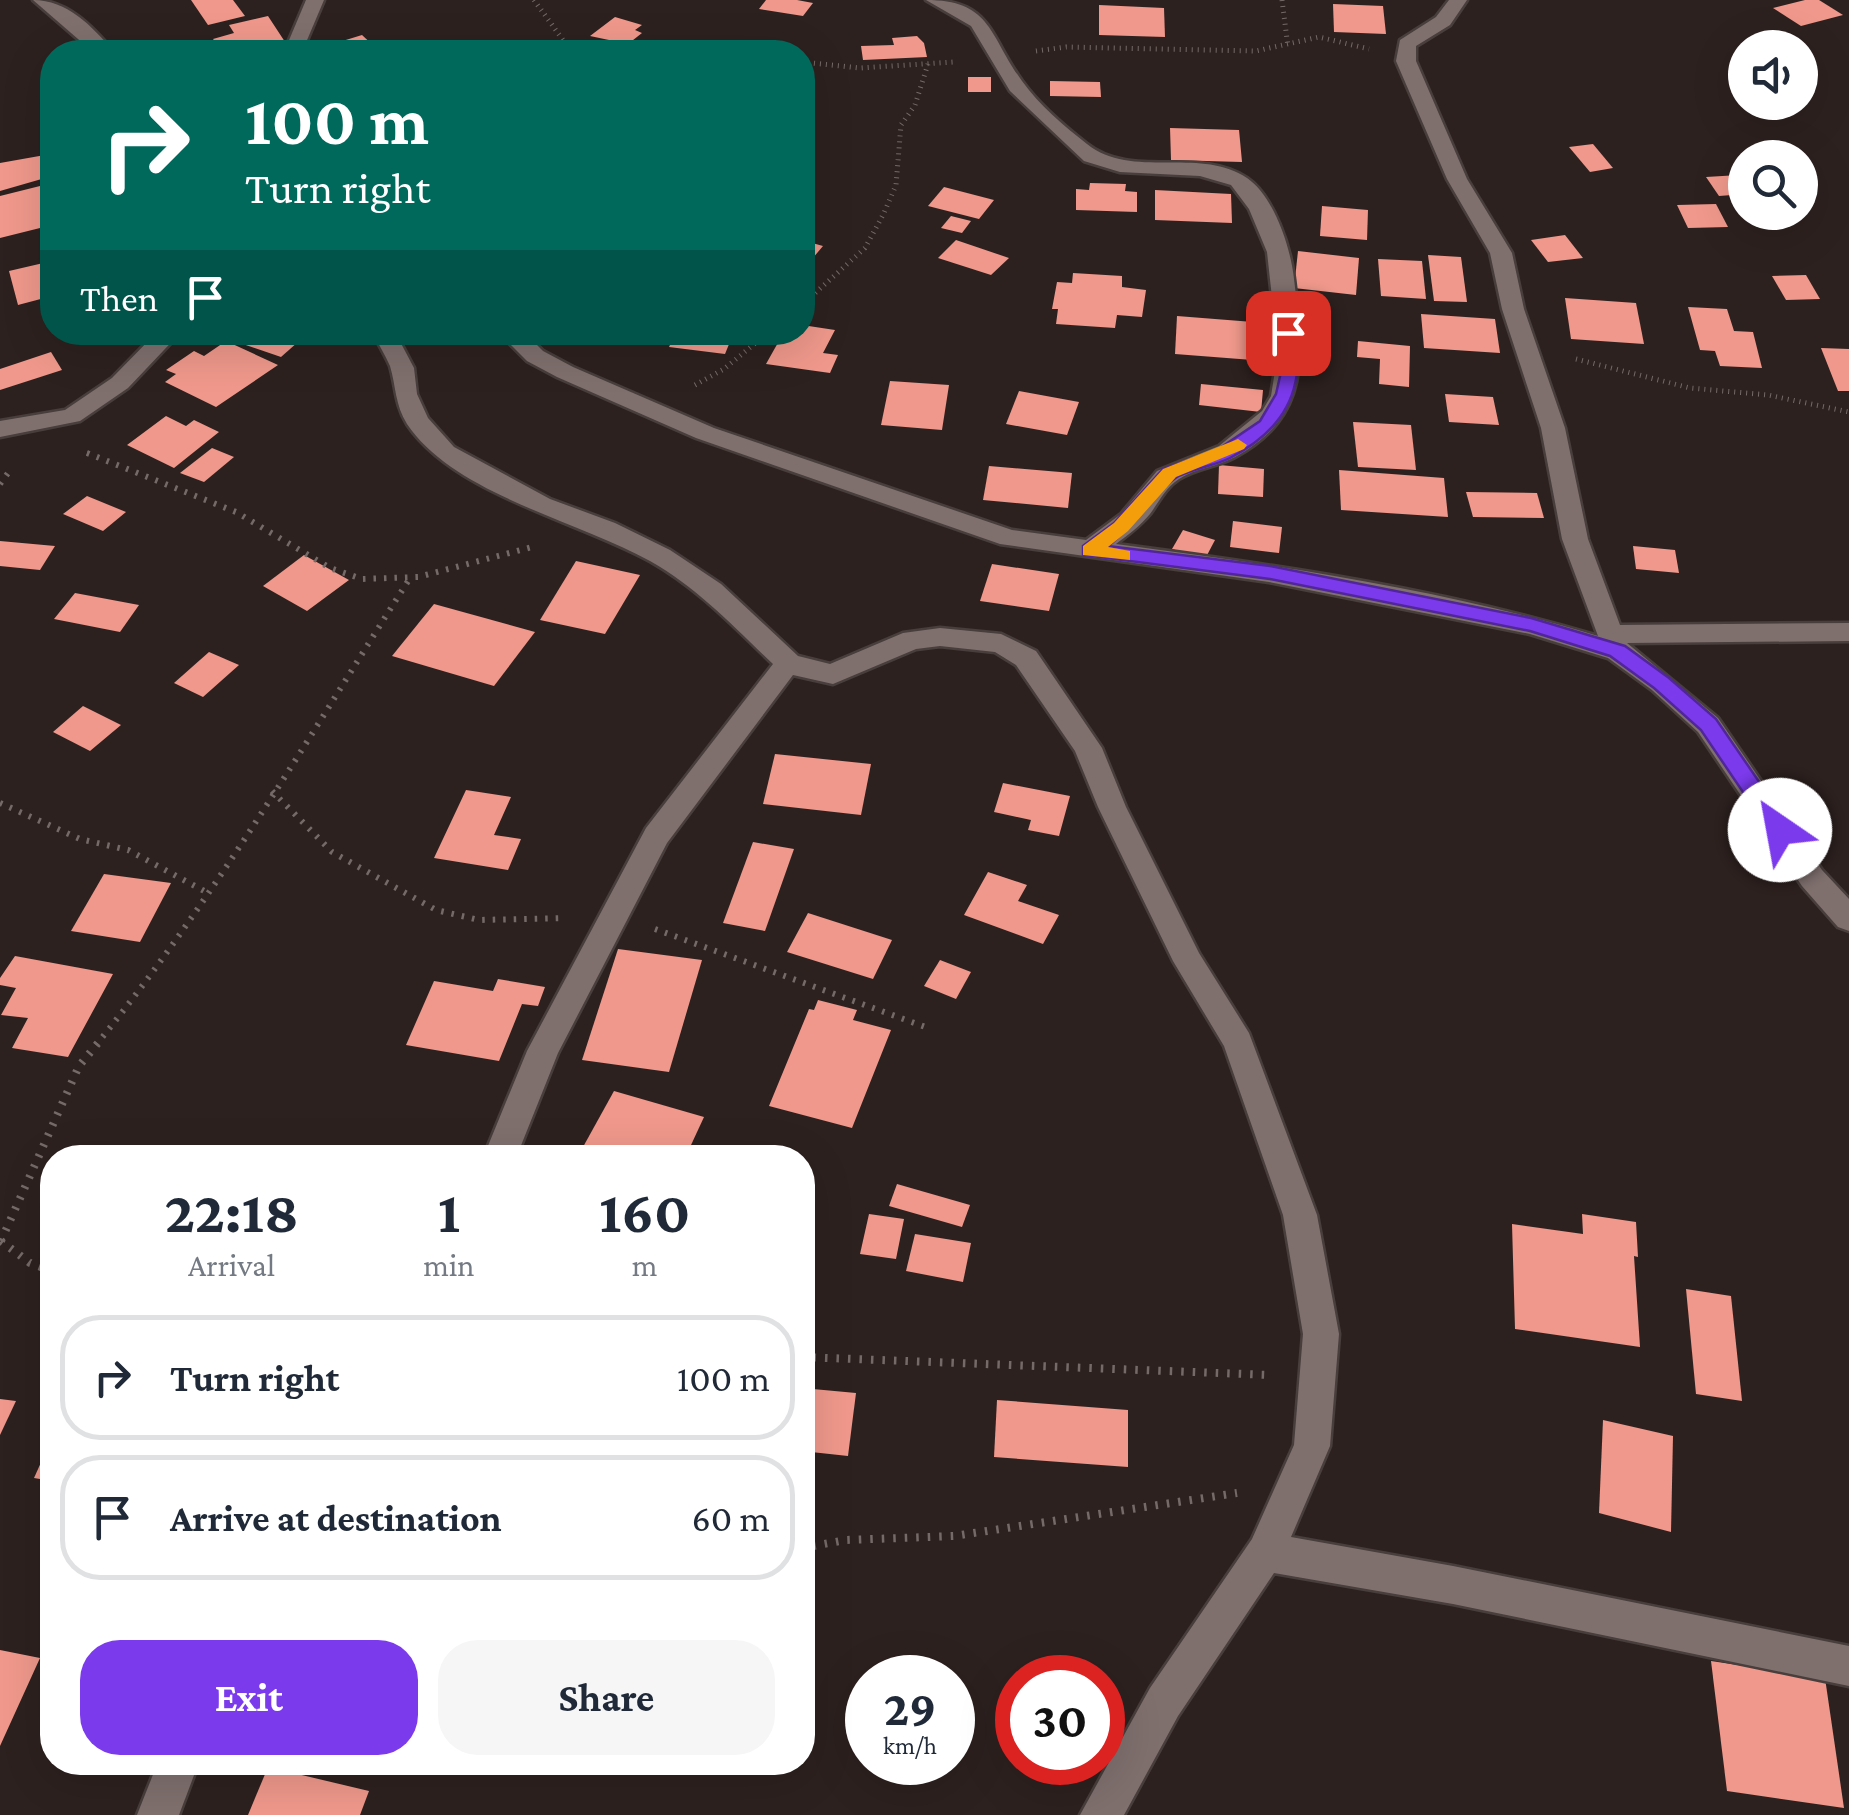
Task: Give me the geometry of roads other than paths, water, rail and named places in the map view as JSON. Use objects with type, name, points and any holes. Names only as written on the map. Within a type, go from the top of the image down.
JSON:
[{"type":"street","points":[[42,0],[91,40]]},
{"type":"street","points":[[298,40],[314,0]]},
{"type":"street","points":[[936,0],[971,15],[986,28],[1011,80],[1100,162],[1179,165],[1239,181],[1250,190],[1281,254],[1292,363],[1285,394],[1267,424],[1224,454],[1170,473],[1121,527],[1090,550]]},
{"type":"street","points":[[1458,0],[1442,21],[1406,44],[1409,71],[1457,179],[1501,253],[1526,348],[1553,428],[1575,539],[1614,642],[1708,724],[1812,878],[1849,919]]},
{"type":"street","points":[[0,429],[72,416],[120,383],[157,345]]},
{"type":"street","points":[[393,345],[417,421],[445,452],[541,505],[606,529],[661,556],[712,590],[788,663],[819,674],[834,674],[912,640],[940,637],[1001,642],[1026,658],[1088,748],[1112,807],[1188,960],[1238,1042],[1300,1216],[1321,1334],[1312,1446],[1265,1552],[1164,1702],[1101,1815]]},
{"type":"street","points":[[524,345],[564,372],[734,444],[831,473],[1009,538],[1270,572],[1614,642],[1849,632]]},
{"type":"street","points":[[505,1145],[543,1051],[656,836],[788,663]]},
{"type":"street","points":[[1265,1552],[1453,1585],[1849,1666]]},
{"type":"street","points":[[158,1815],[173,1775]]}]
